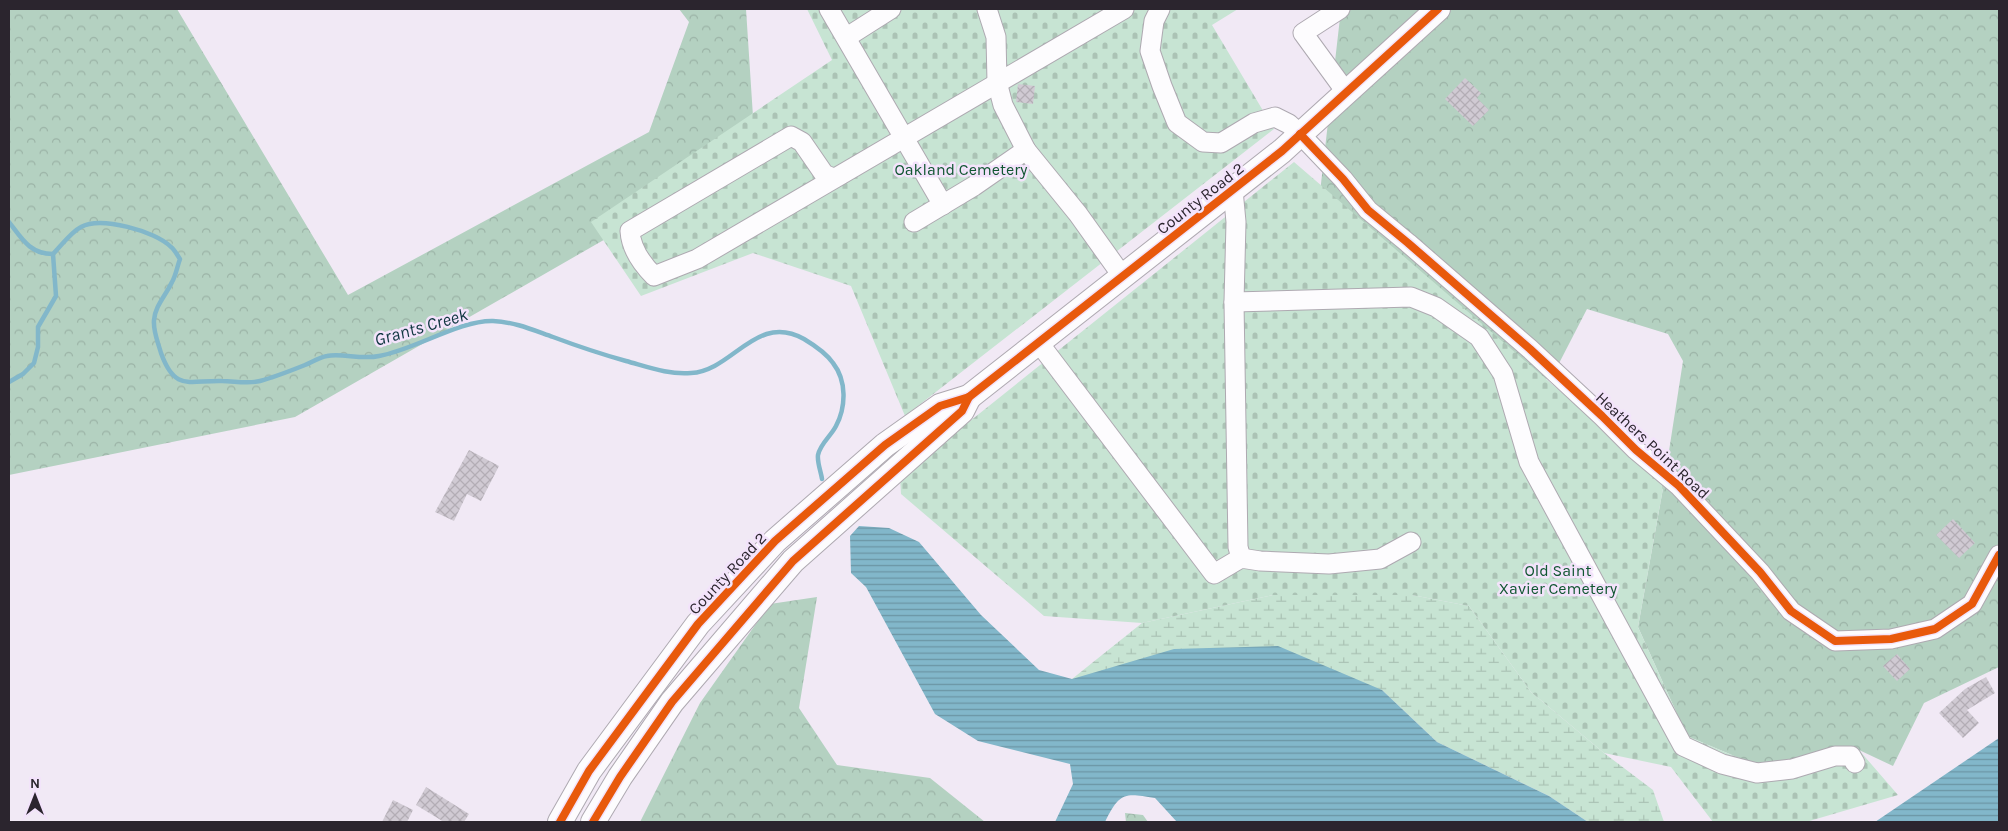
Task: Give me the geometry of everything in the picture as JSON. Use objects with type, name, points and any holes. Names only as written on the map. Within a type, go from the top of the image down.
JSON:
[{"type":"main road","name":"County Road 2","points":[[560,822],[589,771],[698,624],[775,541],[885,445],[940,406],[969,397],[1233,190],[1300,134],[1438,9]]},
{"type":"main road","name":"County Road 2","points":[[593,822],[620,778],[672,702],[793,561],[962,411],[969,397]]},
{"type":"street","points":[[829,9],[943,205]]},
{"type":"street","points":[[847,37],[891,9]]},
{"type":"street","points":[[987,9],[996,37],[997,82],[1003,105],[1026,150],[1078,214],[1123,276]]},
{"type":"street","points":[[833,178],[824,174],[802,142],[791,136],[630,231],[631,243],[646,268],[654,276],[697,259],[833,178],[903,136],[969,100],[1124,9]]},
{"type":"street","name":"Heathers Point Road","points":[[1160,9],[1154,22],[1150,51],[1177,123],[1203,142],[1222,144],[1254,123],[1275,117],[1289,124],[1343,179],[1368,210],[1408,242],[1530,349],[1636,450],[1679,486],[1760,572],[1791,611],[1835,641],[1891,639],[1935,629],[1972,604],[1999,555]]},
{"type":"street","points":[[1340,9],[1303,33],[1346,92]]},
{"type":"street","points":[[914,222],[974,186],[1026,150]]},
{"type":"street","points":[[1233,190],[1236,222],[1234,302],[1238,547],[1241,558]]},
{"type":"street","points":[[1234,302],[1411,298],[1436,307],[1479,337],[1503,374],[1528,462],[1683,746],[1722,764],[1757,772],[1792,769],[1835,756],[1850,756],[1855,763]]},
{"type":"street","points":[[1039,342],[1214,574],[1241,558],[1260,561],[1329,564],[1380,559],[1411,542]]},
{"type":"green space","points":[[9,9],[177,9],[348,295],[649,132],[689,22],[679,9],[746,9],[754,132],[745,159],[295,417],[9,475]]},
{"type":"green space","name":"Oakland Cemetery","points":[[807,9],[1238,9],[1212,25],[1274,129],[905,416],[851,286],[753,253],[641,296],[591,222],[832,60]]},
{"type":"green space","points":[[1341,9],[1999,9],[1999,667],[1924,703],[1893,766],[1859,750],[1758,766],[1687,736],[1638,627],[1664,483],[1683,361],[1668,334],[1587,309],[1554,373],[1530,391],[1304,332]]},
{"type":"green space","name":"Old Saint Xavier Cemetery","points":[[1294,162],[1631,452],[1664,483],[1638,627],[1687,736],[1758,766],[1859,750],[1898,795],[1806,822],[1713,822],[1671,767],[1604,753],[1531,692],[1469,606],[1412,595],[1273,595],[1142,623],[1044,616],[901,494],[900,477]]},
{"type":"green space","points":[[1273,595],[1412,595],[1469,606],[1531,692],[1604,753],[1653,790],[1664,822],[1588,822],[1549,796],[1437,742],[1382,690],[1072,679],[1142,623]]},
{"type":"green space","points":[[817,597],[799,708],[837,765],[930,778],[985,822],[640,822],[700,703],[770,604]]},
{"type":"green space","points":[[1125,813],[1143,815],[1148,822],[1126,822]]},
{"type":"water","points":[[859,526],[889,528],[919,542],[981,615],[1039,670],[1072,679],[1174,649],[1278,646],[1382,690],[1437,742],[1549,796],[1588,822],[1177,822],[1155,798],[1130,795],[1119,800],[1105,822],[1055,822],[1073,784],[1070,764],[978,741],[935,714],[866,587],[851,573],[850,536]]},
{"type":"water","points":[[1999,738],[1999,822],[1875,822]]},
{"type":"building","points":[[1465,78],[1481,93],[1477,98],[1489,110],[1473,126],[1445,99]]},
{"type":"building","points":[[1018,84],[1035,86],[1033,104],[1016,102]]},
{"type":"building","points":[[469,450],[499,466],[481,501],[467,494],[454,521],[435,512]]},
{"type":"building","points":[[1953,519],[1975,543],[1959,558],[1936,535]]},
{"type":"building","points":[[1897,654],[1910,669],[1897,681],[1883,666]]},
{"type":"building","points":[[1986,677],[1995,693],[1967,710],[1979,723],[1963,738],[1939,713],[1965,689]]},
{"type":"building","points":[[426,787],[469,814],[464,822],[444,822],[416,805]]},
{"type":"building","points":[[393,800],[413,810],[407,822],[382,822]]},
{"type":"waterway","name":"Grants Creek","points":[[9,222],[27,244],[45,253],[53,254],[77,229],[90,224],[101,223],[114,224],[141,231],[163,241],[172,248],[180,259],[170,287],[156,310],[154,329],[166,365],[172,374],[184,381],[255,382],[333,355],[372,357],[393,353],[466,325],[480,322],[493,321],[516,325],[589,350],[675,373],[691,373],[706,370],[720,363],[758,337],[772,333],[787,333],[804,339],[827,356],[838,370],[843,386],[842,411],[834,430],[821,447],[818,455],[822,479]]},
{"type":"waterway","points":[[9,382],[23,374],[34,363],[38,347],[38,327],[56,296],[53,254]]},
{"type":"cycle path","points":[[560,822],[589,771],[698,624],[775,541],[885,445],[940,406],[969,397],[1282,151],[1438,9]]},
{"type":"cycle path","points":[[1300,134],[1343,179],[1368,210],[1530,349],[1636,450],[1679,486],[1760,572],[1791,611],[1835,641],[1891,639],[1935,629],[1972,604],[1999,555]]},
{"type":"cycle path","points":[[593,822],[620,777],[672,702],[793,561],[962,411],[969,397]]}]
